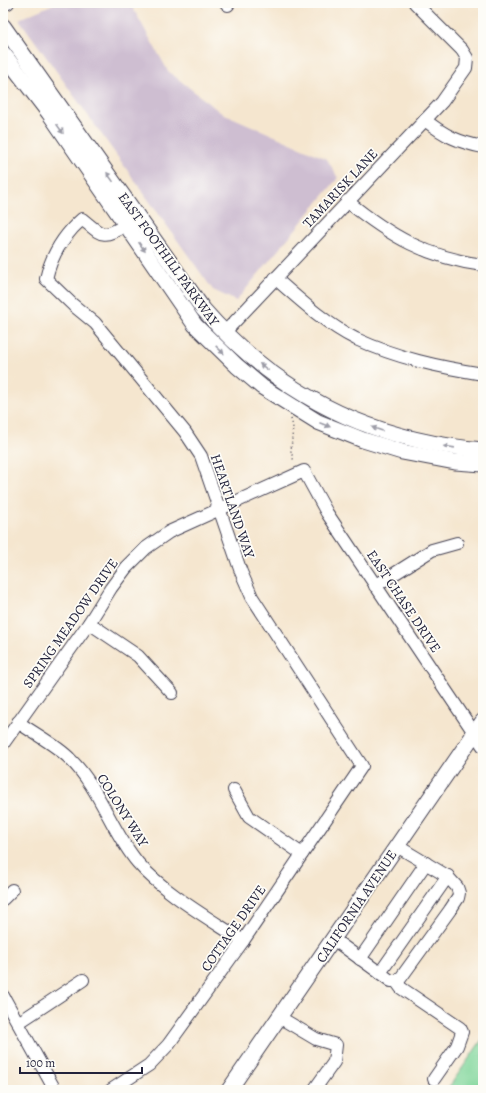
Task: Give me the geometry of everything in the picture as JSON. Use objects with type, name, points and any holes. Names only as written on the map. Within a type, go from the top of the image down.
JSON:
[{"type":"main road","name":"EAST FOOTHILL PARKWAY","points":[[3,26],[203,310],[224,333],[278,379],[330,410],[388,432],[415,440],[454,448],[483,450]]},
{"type":"main road","points":[[3,40],[43,96],[49,113]]},
{"type":"main road","name":"EAST FOOTHILL PARKWAY","points":[[3,52],[49,113],[195,325],[236,366],[262,387],[318,422],[363,440],[402,452],[455,462],[483,464]]},
{"type":"main road","points":[[162,276],[172,282],[203,321],[213,331],[217,334],[224,333]]},
{"type":"main road","name":"CALIFORNIA AVENUE","points":[[229,1090],[397,846],[480,734]]},
{"type":"street","points":[[3,6],[8,3]]},
{"type":"street","name":"TAMARISK LANE","points":[[224,333],[442,102],[466,68],[467,58],[462,50],[415,3]]},
{"type":"street","points":[[425,120],[442,134],[461,142],[483,147]]},
{"type":"street","points":[[348,201],[376,225],[424,251],[469,263],[483,265]]},
{"type":"street","name":"HEARTLAND WAY","points":[[126,225],[109,235],[104,235],[82,219],[70,230],[49,265],[46,279],[73,305],[96,323],[185,432],[201,456],[241,572],[252,597],[362,766]]},
{"type":"street","points":[[275,278],[317,313],[355,338],[403,358],[442,368],[483,374]]},
{"type":"street","name":"SPRING MEADOW DRIVE","points":[[3,744],[126,568],[146,548],[170,532],[304,471]]},
{"type":"street","name":"EAST CHASE DRIVE","points":[[304,471],[327,513],[375,586],[480,734]]},
{"type":"street","points":[[375,586],[432,550],[457,543]]},
{"type":"street","points":[[89,622],[138,656],[172,693]]},
{"type":"street","name":"COLONY WAY","points":[[18,722],[70,758],[94,791],[123,842],[139,863],[161,885],[243,941]]},
{"type":"street","name":"COTTAGE DRIVE","points":[[112,1090],[149,1065],[168,1045],[243,941],[362,766]]},
{"type":"street","points":[[234,790],[249,817],[302,854]]},
{"type":"street","points":[[333,939],[390,980],[396,981],[400,979],[458,898],[460,893],[448,876],[397,846]]},
{"type":"street","points":[[360,959],[426,864]]},
{"type":"street","points":[[380,973],[448,876]]},
{"type":"street","points":[[3,899],[12,890]]},
{"type":"street","points":[[18,1023],[83,980]]},
{"type":"street","points":[[396,981],[401,988],[460,1028],[462,1032],[457,1046],[434,1079]]},
{"type":"street","points":[[3,996],[55,1090]]},
{"type":"street","points":[[279,1017],[316,1039],[336,1045],[334,1062],[314,1090]]},
{"type":"path","points":[[290,416],[293,426],[291,451],[294,462]]},
{"type":"shaded area","points":[[56,3],[130,3],[168,71],[220,112],[327,159],[338,178],[236,301],[213,290],[19,19]]},
{"type":"green space","points":[[483,1038],[483,1090],[447,1090]]}]
